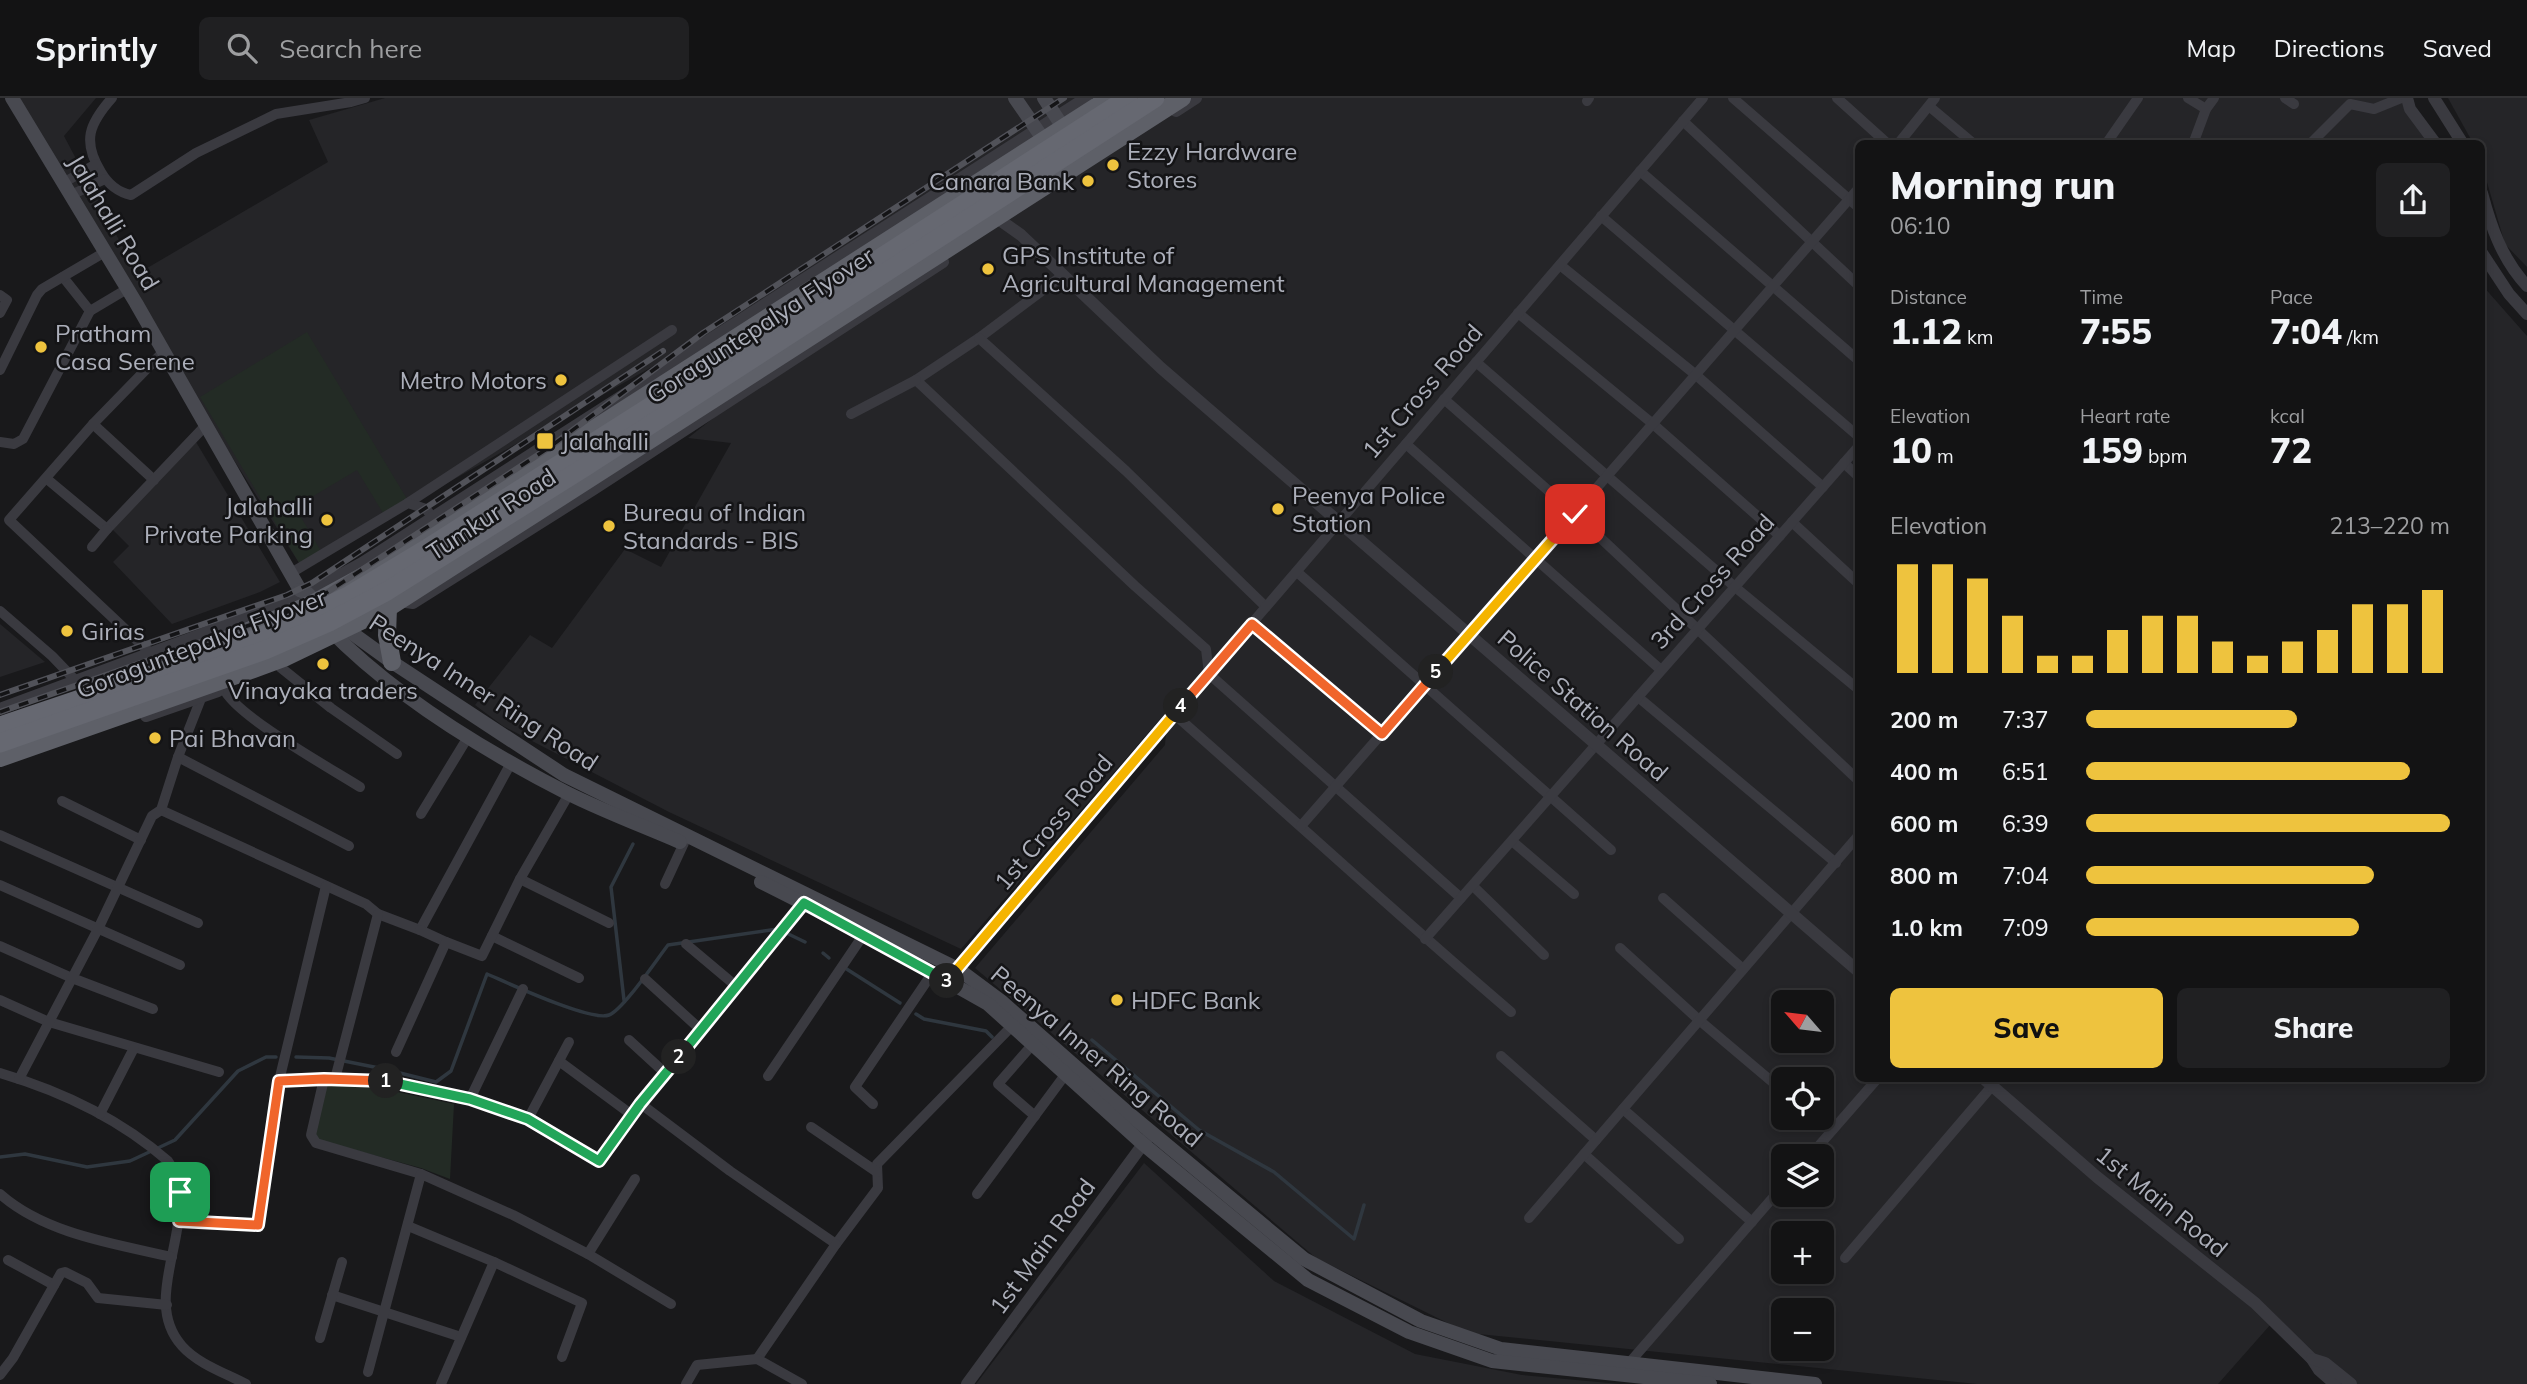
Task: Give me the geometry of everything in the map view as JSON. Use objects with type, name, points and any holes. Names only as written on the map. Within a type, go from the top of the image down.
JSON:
[{"type":"highway","name":"Tumkur Road","points":[[0,720],[156,658],[235,637],[306,597],[383,565],[975,184],[1060,122],[1110,98]]},
{"type":"highway","name":"Goraguntepalya Flyover","points":[[0,726],[240,645],[286,626],[360,589],[648,408],[1128,98]]},
{"type":"highway","name":"Goraguntepalya Flyover","points":[[0,744],[265,650],[329,622],[387,591],[574,474],[1155,98]]},
{"type":"highway","name":"Tumkur Road","points":[[0,758],[286,657],[393,605],[1000,220],[1182,98]]},
{"type":"highway","points":[[392,663],[387,635],[393,605]]},
{"type":"main road","name":"Jalahalli Road","points":[[12,98],[127,289],[291,573],[306,597],[340,632]]},
{"type":"main road","points":[[1015,98],[1065,174]]},
{"type":"main road","points":[[1044,98],[1083,162]]},
{"type":"main road","name":"Peenya Inner Ring Road","points":[[340,632],[564,775],[958,970],[1001,1002],[1147,1138],[1308,1280],[1409,1332],[1492,1361],[1710,1384]]},
{"type":"main road","name":"Peenya Inner Ring Road","points":[[340,632],[373,671],[468,737],[511,763],[569,794],[684,843],[804,903],[988,1003],[1065,1075],[1304,1259],[1421,1321],[1501,1349],[1815,1384]]},
{"type":"street","points":[[112,98],[99,112],[89,139],[91,156],[105,179],[120,193],[131,195],[196,153],[276,114],[365,98]]},
{"type":"street","points":[[1060,122],[1086,98]]},
{"type":"street","points":[[1000,220],[1196,98]]},
{"type":"street","name":"1st Cross Road","points":[[948,981],[1703,98]]},
{"type":"street","points":[[1301,826],[1812,242],[1854,203],[1733,98]]},
{"type":"street","points":[[1837,98],[1884,140]]},
{"type":"street","points":[[2109,140],[2138,98]]},
{"type":"street","points":[[2188,98],[2206,109]]},
{"type":"street","points":[[2194,140],[2206,109],[2214,98]]},
{"type":"street","points":[[2314,140],[2350,104],[2374,109],[2401,98]]},
{"type":"street","points":[[2407,98],[2410,109],[2433,140]]},
{"type":"street","points":[[2434,98],[2460,140]]},
{"type":"street","points":[[1901,140],[1933,103],[1970,140]]},
{"type":"street","points":[[1683,121],[1855,282]]},
{"type":"street","points":[[306,597],[1041,135]]},
{"type":"street","points":[[67,189],[96,164]]},
{"type":"street","points":[[1640,171],[1855,357]]},
{"type":"street","points":[[67,189],[105,179]]},
{"type":"street","name":"Police Station Road","points":[[975,184],[1000,220],[1021,235],[1161,368],[1855,968]]},
{"type":"street","points":[[2485,205],[2498,244],[2527,286]]},
{"type":"street","points":[[1601,216],[1855,433]]},
{"type":"street","points":[[0,370],[42,289],[105,252]]},
{"type":"street","points":[[2485,258],[2509,294],[2527,314]]},
{"type":"street","points":[[1560,265],[1696,375],[1823,487]]},
{"type":"street","points":[[851,414],[916,380],[979,338],[1063,275]]},
{"type":"street","points":[[63,277],[90,311]]},
{"type":"street","points":[[0,442],[14,444],[23,439],[90,311],[127,289]]},
{"type":"street","points":[[0,295],[7,300],[0,313]]},
{"type":"street","points":[[1518,313],[1653,424],[1780,536]]},
{"type":"street","points":[[291,573],[408,503],[673,330]]},
{"type":"street","points":[[979,338],[1126,471],[1266,607]]},
{"type":"street","points":[[156,658],[4,516],[47,479],[93,424],[163,351]]},
{"type":"street","points":[[1476,362],[1735,587],[1855,687]]},
{"type":"street","points":[[916,380],[1206,649],[1209,674],[1461,898]]},
{"type":"street","points":[[1444,399],[1575,514],[1855,777]]},
{"type":"street","points":[[93,424],[154,480]]},
{"type":"street","points":[[92,547],[206,425]]},
{"type":"street","points":[[1406,444],[1661,670]]},
{"type":"street","name":"3rd Cross Road","points":[[1425,939],[1855,450]]},
{"type":"street","points":[[1844,463],[1855,473]]},
{"type":"street","points":[[47,479],[107,529]]},
{"type":"street","points":[[408,503],[426,509],[433,518]]},
{"type":"street","points":[[1792,522],[1855,580]]},
{"type":"street","points":[[1297,572],[1611,850]]},
{"type":"street","points":[[0,611],[52,656],[76,681]]},
{"type":"street","points":[[1252,624],[1382,734]]},
{"type":"street","points":[[0,766],[280,667],[304,656],[317,642]]},
{"type":"street","points":[[0,709],[76,681],[156,658]]},
{"type":"street","points":[[280,667],[331,708],[397,754]]},
{"type":"street","points":[[223,689],[227,698],[244,713],[360,787]]},
{"type":"street","points":[[19,1079],[152,816],[161,810],[202,696]]},
{"type":"street","points":[[1638,697],[1836,863]]},
{"type":"street","points":[[1174,714],[1425,939],[1511,1012]]},
{"type":"street","points":[[421,814],[468,737]]},
{"type":"street","points":[[178,757],[349,846]]},
{"type":"street","points":[[420,930],[511,763]]},
{"type":"street","points":[[161,810],[366,904],[378,914],[482,956],[520,879],[569,794]]},
{"type":"street","points":[[62,801],[141,840]]},
{"type":"street","points":[[0,835],[198,923]]},
{"type":"street","points":[[1529,1218],[1855,840]]},
{"type":"street","points":[[1512,841],[1574,894]]},
{"type":"street","points":[[665,884],[684,843]]},
{"type":"street","points":[[520,879],[609,923]]},
{"type":"street","points":[[0,885],[180,965]]},
{"type":"street","points":[[179,1221],[258,1225],[279,1081],[326,886]]},
{"type":"street","points":[[1472,886],[1544,955]]},
{"type":"street","points":[[1663,898],[1743,969]]},
{"type":"street","points":[[279,1081],[382,1080],[470,1099],[528,1119],[599,1161],[640,1104],[804,903]]},
{"type":"street","points":[[378,914],[339,1060],[329,1079],[311,1135],[312,1140],[421,1174],[513,1215],[588,1254],[671,1304]]},
{"type":"street","points":[[768,1076],[864,934]]},
{"type":"street","points":[[492,936],[579,978]]},
{"type":"street","points":[[396,1052],[446,942]]},
{"type":"street","points":[[686,944],[736,986]]},
{"type":"street","points":[[0,946],[72,978],[153,1009]]},
{"type":"street","points":[[1620,948],[1771,1081]]},
{"type":"street","points":[[873,1104],[855,1087],[933,972]]},
{"type":"street","points":[[645,979],[701,1030]]},
{"type":"street","points":[[470,1099],[523,989]]},
{"type":"street","points":[[0,1000],[49,1022],[219,1072]]},
{"type":"street","points":[[757,1359],[878,1188],[877,1164],[1013,1025]]},
{"type":"street","points":[[629,1040],[665,1073]]},
{"type":"street","points":[[528,1119],[569,1042]]},
{"type":"street","points":[[1033,1044],[998,1084],[1035,1116]]},
{"type":"street","points":[[100,1114],[134,1048]]},
{"type":"street","points":[[1501,1056],[1596,1140]]},
{"type":"street","points":[[559,1061],[632,1115]]},
{"type":"street","points":[[0,1073],[57,1093],[100,1114],[168,1160],[178,1181],[179,1221],[166,1289],[167,1320],[181,1345],[232,1381],[246,1384]]},
{"type":"street","points":[[977,1194],[1065,1075]]},
{"type":"street","points":[[1834,1128],[1874,1082]]},
{"type":"street","points":[[1846,1258],[1987,1082]]},
{"type":"street","name":"1st Main Road","points":[[1987,1082],[2097,1177],[2255,1303],[2334,1384]]},
{"type":"street","points":[[640,1104],[730,1171],[836,1244]]},
{"type":"street","points":[[1623,1109],[1752,1222]]},
{"type":"street","points":[[811,1127],[877,1172]]},
{"type":"street","points":[[1820,1144],[1832,1130]]},
{"type":"street","name":"1st Main Road","points":[[967,1384],[1147,1138]]},
{"type":"street","points":[[1584,1154],[1679,1239]]},
{"type":"street","points":[[369,1372],[421,1174]]},
{"type":"street","points":[[588,1254],[635,1180]]},
{"type":"street","points":[[0,1194],[12,1204],[62,1228],[172,1257]]},
{"type":"street","points":[[1630,1362],[1771,1200]]},
{"type":"street","points":[[408,1226],[582,1303],[562,1357]]},
{"type":"street","points":[[8,1260],[54,1285]]},
{"type":"street","points":[[320,1338],[342,1262]]},
{"type":"street","points":[[441,1384],[494,1262]]},
{"type":"street","points":[[0,1375],[13,1358],[61,1273],[65,1272],[86,1283],[98,1298],[167,1305]]},
{"type":"street","points":[[332,1295],[461,1337]]},
{"type":"street","points":[[686,1384],[697,1365],[757,1359],[802,1384]]},
{"type":"street","name":"1st Main Road","points":[[2312,1359],[2325,1363],[2351,1384]]},
{"type":"shaded area","points":[[12,98],[96,98],[64,136],[137,274],[328,162],[309,120],[385,98],[2410,98],[2426,140],[1855,140],[1855,1082],[2485,1082],[2485,288],[2527,336],[2527,1384],[2349,1384],[2271,1324],[2218,1384],[1977,1384],[1468,1333],[1316,1258],[975,968],[1165,745],[1168,710],[961,949],[669,812],[503,726],[475,705],[530,635],[552,648],[625,549],[661,567],[731,443],[688,438],[767,376],[717,330],[301,566],[113,269]]},
{"type":"shaded area","points":[[2448,98],[2527,98],[2527,267],[2505,244],[2485,175],[2485,140],[2471,140]]},
{"type":"shaded area","points":[[307,332],[410,504],[386,518],[357,470],[295,507],[322,553],[301,566],[200,397]]},
{"type":"shaded area","points":[[196,442],[280,582],[172,624],[113,562],[129,546],[112,529]]},
{"type":"shaded area","points":[[0,624],[45,662],[0,677]]},
{"type":"shaded area","points":[[322,1076],[454,1104],[450,1179],[421,1168],[307,1137]]},
{"type":"shaded area","points":[[1144,1163],[1274,1281],[1415,1354],[1522,1375],[1620,1384],[976,1384]]},
{"type":"waterway","points":[[624,1000],[611,887],[633,844]]},
{"type":"waterway","points":[[400,1073],[436,1082],[451,1071],[487,974],[585,1013],[609,1015],[631,994],[668,945],[778,929],[805,942]]},
{"type":"waterway","points":[[823,953],[829,958]]},
{"type":"waterway","points":[[845,968],[900,1003]]},
{"type":"waterway","points":[[916,1014],[924,1019],[986,1031],[992,1037]]},
{"type":"waterway","points":[[1092,1040],[1199,1130],[1274,1172],[1354,1239],[1364,1205]]},
{"type":"waterway","points":[[0,1157],[25,1154],[87,1167],[130,1161],[175,1140],[238,1071],[266,1057],[276,1057]]},
{"type":"waterway","points":[[296,1057],[329,1058],[384,1069]]},
{"type":"railway","points":[[0,712],[293,610],[320,597],[550,447],[703,333],[1064,98]]},
{"type":"railway","points":[[0,695],[287,595],[312,583],[663,351]]},
{"type":"place","name":"Ezzy Hardware Stores","points":[[1113,165]]},
{"type":"place","name":"Canara Bank","points":[[1088,181]]},
{"type":"place","name":"GPS Institute of Agricultural Management","points":[[988,269]]},
{"type":"place","name":"Pratham Casa Serene","points":[[41,347]]},
{"type":"place","name":"Metro Motors","points":[[561,380]]},
{"type":"place","name":"Jalahalli","points":[[545,441]]},
{"type":"place","name":"Peenya Police Station","points":[[1278,509]]},
{"type":"place","name":"Jalahalli Private Parking","points":[[327,520]]},
{"type":"place","name":"Bureau of Indian Standards - BIS","points":[[609,526]]},
{"type":"place","name":"Girias","points":[[67,631]]},
{"type":"place","name":"Vinayaka traders","points":[[323,664]]},
{"type":"place","name":"Pai Bhavan","points":[[155,738]]},
{"type":"place","name":"HDFC Bank","points":[[1117,1000]]},
{"type":"route","points":[[180,1192],[179,1221],[258,1225],[279,1081],[382,1080],[470,1099],[528,1119],[599,1161],[640,1104],[804,903],[948,981],[1252,624],[1382,734],[1575,514]]}]
